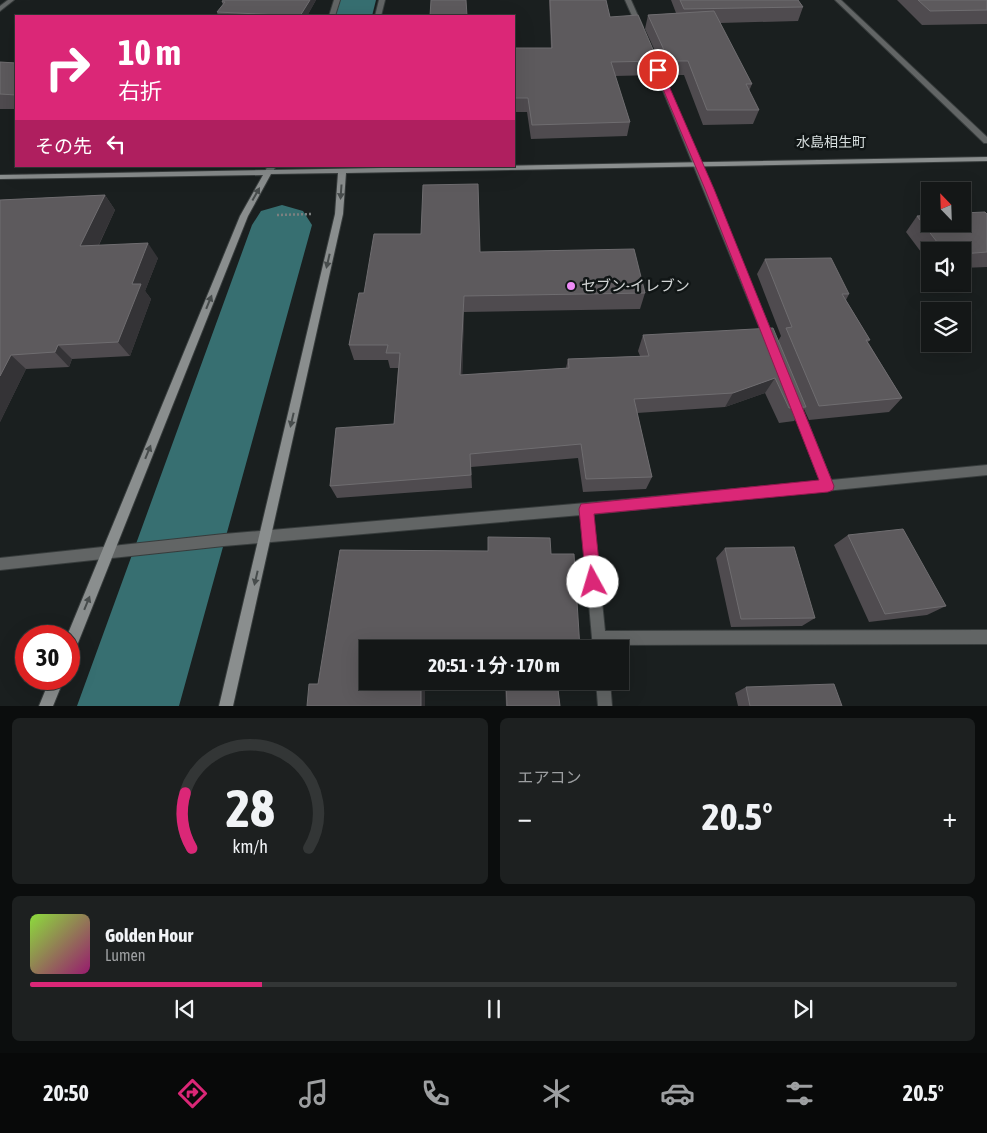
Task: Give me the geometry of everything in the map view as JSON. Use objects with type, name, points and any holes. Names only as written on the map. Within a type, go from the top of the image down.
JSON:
[{"type":"street","points":[[0,10],[11,0]]},
{"type":"street","points":[[332,15],[337,0]]},
{"type":"street","points":[[378,15],[382,0]]},
{"type":"street","points":[[628,0],[643,35]]},
{"type":"street","points":[[838,0],[987,141]]},
{"type":"street","points":[[647,44],[772,347]]},
{"type":"street","points":[[0,177],[270,169],[698,165],[987,159]]},
{"type":"street","points":[[78,625],[244,216],[270,169]]},
{"type":"street","points":[[226,706],[339,214],[342,169]]},
{"type":"street","points":[[791,393],[828,486]]},
{"type":"street","points":[[0,564],[224,540],[586,509],[987,470]]},
{"type":"street","points":[[586,509],[599,640]]},
{"type":"street","points":[[629,643],[987,637]]},
{"type":"street","points":[[46,706],[52,690]]},
{"type":"street","points":[[604,690],[605,706]]},
{"type":"path","points":[[276,215],[318,214]]},
{"type":"building","points":[[223,0],[310,0],[301,15],[217,12],[225,2],[222,2]]},
{"type":"building","points":[[431,0],[466,0],[467,15],[430,15]]},
{"type":"building","points":[[550,0],[606,0],[610,17],[638,15],[658,61],[611,62],[630,122],[532,125],[528,98],[515,98],[515,48],[552,48]]},
{"type":"building","points":[[680,0],[798,0],[803,7],[684,9]]},
{"type":"building","points":[[918,0],[987,0],[987,10],[930,11]]},
{"type":"building","points":[[714,11],[752,84],[746,84],[759,110],[707,110],[688,61],[669,61],[648,15]]},
{"type":"building","points":[[0,62],[15,63],[15,95],[0,94]]},
{"type":"building","points":[[478,184],[480,252],[634,249],[645,293],[464,296],[460,375],[569,368],[568,359],[649,356],[643,335],[773,328],[806,407],[789,408],[775,378],[733,393],[634,399],[652,477],[586,479],[581,444],[470,454],[471,475],[330,486],[336,428],[394,424],[400,353],[386,353],[388,345],[349,345],[359,293],[364,293],[374,234],[421,234],[423,185]]},
{"type":"building","points":[[105,195],[80,246],[148,243],[132,284],[141,284],[118,342],[58,345],[55,352],[11,355],[0,376],[0,200]]},
{"type":"building","points":[[985,212],[987,214],[987,252],[971,253],[971,242],[937,242],[929,232],[971,232],[971,213]]},
{"type":"building","points":[[831,258],[849,294],[842,294],[870,340],[866,340],[902,398],[819,406],[786,328],[792,327],[765,259]]},
{"type":"building","points":[[903,529],[946,606],[885,614],[848,535]]},
{"type":"building","points":[[488,537],[550,538],[551,554],[574,554],[579,640],[359,640],[359,690],[421,690],[421,706],[307,706],[309,684],[318,684],[340,550],[488,551]]},
{"type":"building","points":[[794,547],[815,618],[741,619],[725,548]]},
{"type":"building","points":[[834,684],[842,706],[750,706],[746,687]]},
{"type":"building","points":[[506,690],[558,690],[560,706],[507,706]]},
{"type":"waterway","points":[[351,15],[356,0]]},
{"type":"waterway","points":[[364,15],[369,0]]},
{"type":"waterway","points":[[128,706],[282,225]]},
{"type":"waterway","points":[[158,706],[304,225]]},
{"type":"place","name":"セブン-イレブン","points":[[571,286]]},
{"type":"district","name":"水島相生町","points":[[831,142]]},
{"type":"route","points":[[593,582],[586,509],[828,486],[709,189],[658,70]]}]
